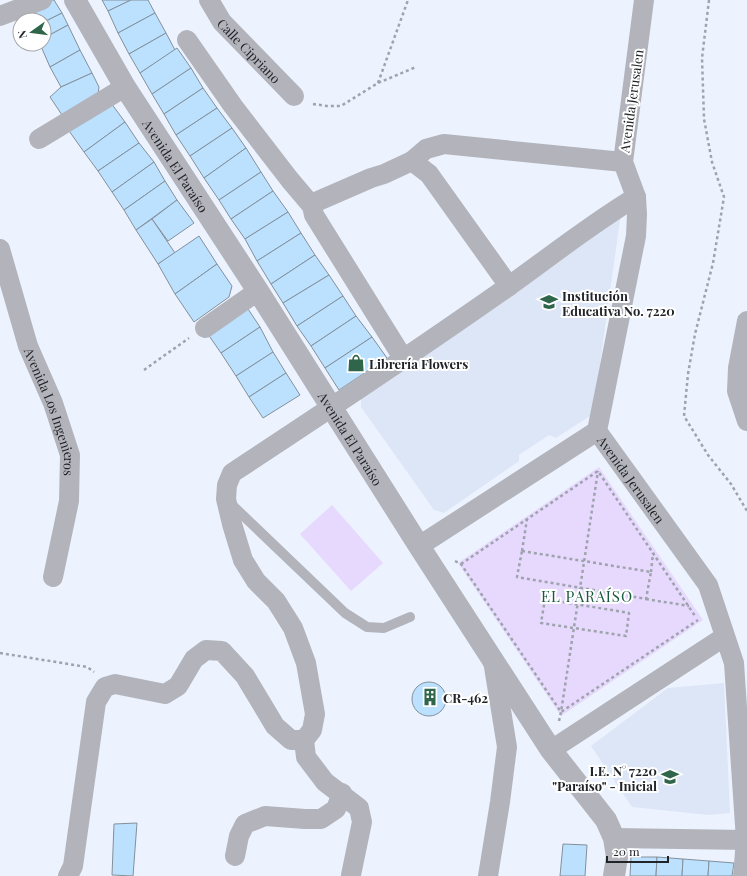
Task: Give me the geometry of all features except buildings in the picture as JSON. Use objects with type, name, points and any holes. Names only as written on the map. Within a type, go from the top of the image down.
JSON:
[{"type":"street","points":[[0,16],[42,0]]},
{"type":"street","name":"Avenida El Paraíso","points":[[75,0],[125,87],[258,291],[418,546],[551,750],[606,820],[614,838],[617,857],[614,876]]},
{"type":"street","name":"Calle Cipriano","points":[[209,0],[222,22],[294,96]]},
{"type":"street","name":"Avenida Jerusalen","points":[[644,0],[623,162],[636,198],[636,236],[597,431],[708,586],[716,608],[724,637],[734,663],[746,840],[743,876]]},
{"type":"street","points":[[187,40],[233,106],[312,206],[314,215],[403,358]]},
{"type":"street","points":[[39,139],[125,87]]},
{"type":"street","points":[[312,206],[318,201],[412,161],[426,149],[444,144],[623,162]]},
{"type":"street","points":[[412,161],[429,174],[509,286]]},
{"type":"street","points":[[351,875],[362,822],[359,808],[342,793],[325,782],[306,756],[304,740],[312,730],[315,714],[306,663],[293,628],[276,601],[256,581],[243,560],[226,499],[226,486],[232,473],[332,407],[509,286],[615,210],[636,198]]},
{"type":"street","name":"Avenida Los Ingenieros","points":[[0,253],[28,346],[53,403],[70,454],[69,501],[53,577]]},
{"type":"street","points":[[205,328],[258,291]]},
{"type":"street","points":[[747,321],[738,368],[737,391],[747,422]]},
{"type":"street","points":[[418,546],[597,431]]},
{"type":"street","points":[[551,750],[724,637]]},
{"type":"street","points":[[68,876],[73,866],[96,702],[105,687],[115,684],[165,694],[178,686],[194,659],[206,650],[222,651],[245,676],[275,726],[291,740],[304,740]]},
{"type":"street","points":[[488,876],[500,802],[506,747],[493,661]]},
{"type":"street","points":[[235,856],[239,836],[246,824],[266,816],[321,819],[336,809],[342,793]]},
{"type":"street","points":[[614,838],[746,840]]},
{"type":"lane","points":[[226,499],[345,613],[367,627],[384,628],[410,617]]},
{"type":"path","points":[[378,83],[408,0]]},
{"type":"path","points":[[709,0],[702,58],[704,119],[712,162],[724,197],[713,263],[691,354],[684,416],[708,455],[731,484],[747,511]]},
{"type":"path","points":[[294,96],[310,103],[327,106],[341,106],[378,83],[416,67]]},
{"type":"path","points":[[144,370],[205,328]]},
{"type":"path","points":[[551,750],[561,712],[598,463]]},
{"type":"path","points":[[561,712],[461,564],[598,471]]},
{"type":"path","points":[[561,712],[698,620],[598,471]]},
{"type":"path","points":[[527,520],[518,577],[689,606]]},
{"type":"path","points":[[522,551],[651,572]]},
{"type":"path","points":[[646,599],[653,553]]},
{"type":"path","points":[[545,599],[578,604],[629,612],[626,636],[541,623],[545,599]]},
{"type":"path","points":[[0,653],[87,667],[115,684]]},
{"type":"shaded area","name":"Institución Educativa No. 7220","points":[[621,213],[593,414],[556,438],[549,435],[519,455],[519,461],[444,513],[434,510],[361,407],[361,392]]},
{"type":"shaded area","points":[[599,467],[703,620],[561,716],[458,563]]},
{"type":"shaded area","points":[[332,505],[383,563],[351,591],[300,534]]},
{"type":"shaded area","name":"I.E. N° 7220 \"Paraíso\" - Inicial","points":[[724,683],[730,813],[708,815],[632,807],[591,746],[668,688]]},
{"type":"place","name":"Institución Educativa No. 7220","points":[[549,302]]},
{"type":"place","name":"Librería Flowers","points":[[356,363]]},
{"type":"place","name":"CR-462","points":[[430,697]]},
{"type":"place","name":"I.E. N° 7220 \"Paraíso\" - Inicial","points":[[670,777]]},
{"type":"district","name":"EL PARAÍSO","points":[[587,596]]}]
